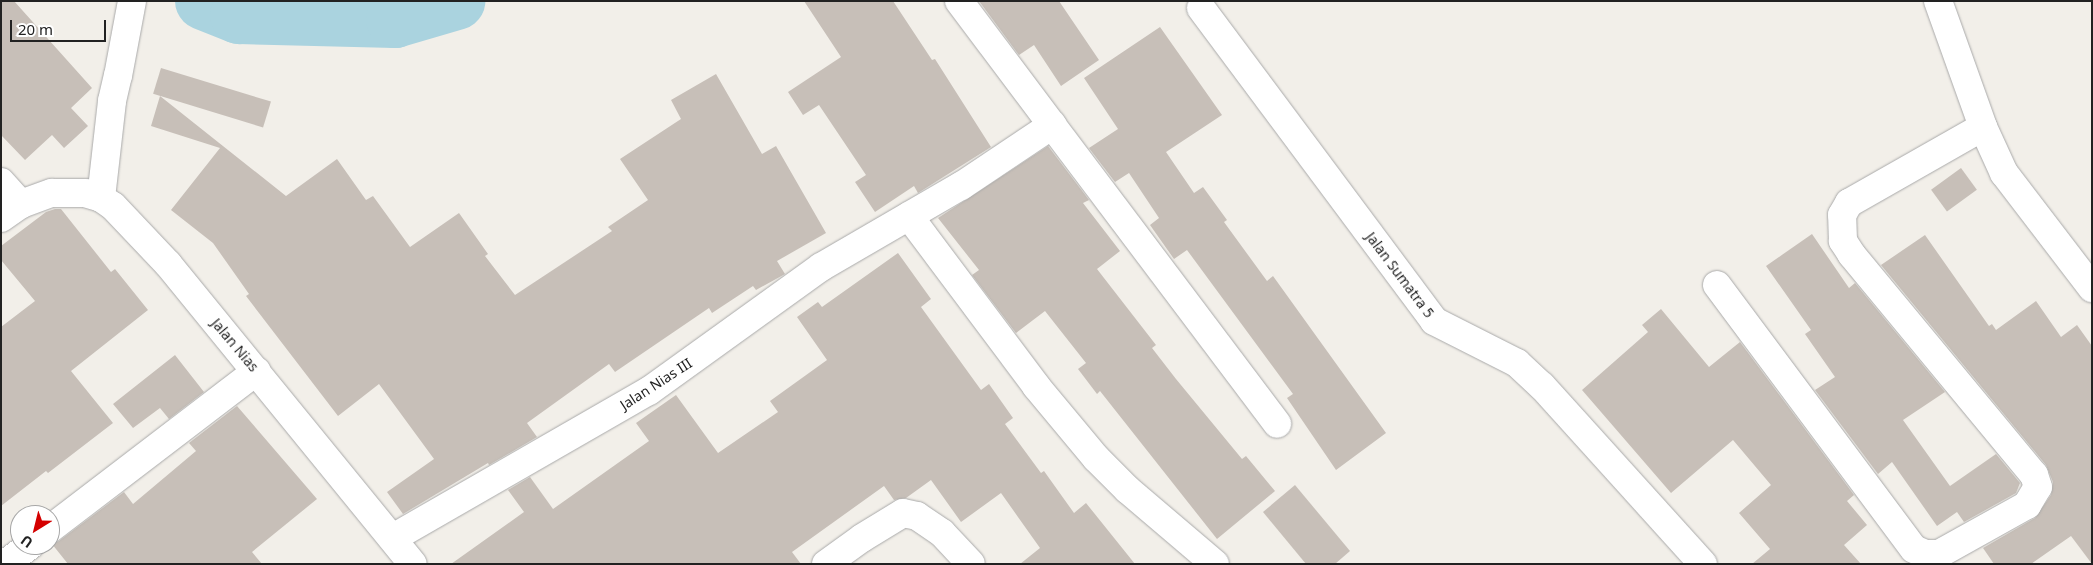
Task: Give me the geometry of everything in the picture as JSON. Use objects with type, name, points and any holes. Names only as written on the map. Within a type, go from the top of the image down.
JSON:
[{"type":"street","points":[[101,198],[112,101],[132,1]]},
{"type":"street","points":[[959,1],[1277,424]]},
{"type":"street","points":[[1938,1],[1983,127],[2004,173],[2092,288]]},
{"type":"street","name":"Jalan Sumatra 5","points":[[1201,8],[1434,321],[1517,363],[1542,386],[1703,564]]},
{"type":"street","name":"Jalan Nias III","points":[[393,538],[649,391],[821,267],[960,186],[1052,125]]},
{"type":"street","points":[[1717,284],[1914,549],[1925,554],[1939,554],[2027,505],[2038,487],[2034,475],[1852,255],[1844,241],[1843,234],[1842,215],[1849,203],[1983,127]]},
{"type":"street","name":"Jalan Nias","points":[[1,182],[11,211],[40,196],[67,192],[85,193],[101,198],[113,206],[168,264],[413,564]]},
{"type":"street","points":[[909,216],[1036,386],[1096,458],[1128,490],[1216,564]]},
{"type":"street","points":[[60,522],[257,371]]},
{"type":"street","points":[[826,564],[862,538],[903,513],[917,516],[942,533],[971,564]]},
{"type":"street","points":[[5,564],[17,555]]},
{"type":"building","points":[[1,1],[14,1],[92,88],[71,108],[88,126],[64,148],[52,135],[25,160],[1,135]]},
{"type":"building","points":[[804,1],[893,1],[932,60],[935,59],[991,147],[918,193],[914,186],[875,212],[855,182],[866,175],[819,105],[803,115],[788,92],[841,57]]},
{"type":"building","points":[[979,1],[1059,1],[1099,60],[1061,86],[1034,45],[1019,55]]},
{"type":"building","points":[[1160,27],[1222,115],[1166,152],[1194,193],[1203,187],[1227,220],[1224,222],[1267,281],[1273,276],[1386,433],[1336,470],[1287,398],[1293,394],[1187,250],[1174,259],[1150,225],[1159,218],[1129,173],[1115,182],[1089,148],[1118,129],[1084,78]]},
{"type":"building","points":[[161,68],[271,102],[263,127],[153,94]]},
{"type":"building","points":[[716,74],[762,154],[776,146],[826,233],[777,261],[785,274],[756,290],[753,286],[712,313],[709,308],[615,372],[609,364],[527,423],[537,437],[489,465],[488,463],[403,514],[387,492],[434,459],[379,384],[338,416],[246,296],[249,294],[213,243],[171,210],[220,148],[151,126],[160,96],[286,196],[337,159],[366,200],[373,196],[410,247],[459,213],[488,254],[485,256],[515,295],[612,231],[608,227],[648,200],[620,159],[681,119],[671,100]]},
{"type":"building","points":[[1048,146],[1089,200],[1083,203],[1120,251],[1097,269],[1156,345],[1152,348],[1176,379],[1242,459],[1246,456],[1275,491],[1217,539],[1100,391],[1097,394],[1078,369],[1086,363],[1045,311],[1016,333],[972,275],[979,270],[938,218]]},
{"type":"building","points":[[1961,168],[1977,190],[1947,212],[1931,190]]},
{"type":"building","points":[[61,209],[111,272],[115,269],[148,310],[71,371],[113,423],[1,506],[1,327],[35,301],[1,260],[1,246],[46,212]]},
{"type":"building","points":[[1812,234],[1849,288],[1855,283],[1945,392],[1903,420],[1950,486],[1996,454],[2020,483],[2016,493],[1964,522],[1957,512],[1937,526],[1892,462],[1878,474],[1815,390],[1835,377],[1805,334],[1811,330],[1766,266]]},
{"type":"building","points":[[1925,235],[1989,326],[1992,324],[1996,330],[2036,301],[2061,337],[2077,325],[2092,346],[2092,564],[2071,536],[2031,564],[1994,564],[1983,548],[2035,518],[2051,495],[2053,482],[2046,465],[1881,265]]},
{"type":"building","points":[[898,253],[931,299],[921,307],[981,390],[989,384],[1013,418],[1005,424],[1041,473],[1044,471],[1074,513],[1086,503],[1135,564],[1020,564],[1040,548],[1001,493],[961,522],[931,480],[906,498],[894,500],[884,486],[792,552],[801,564],[451,564],[524,512],[508,490],[530,477],[553,509],[649,441],[636,423],[676,395],[718,453],[778,412],[770,401],[827,360],[797,317],[818,302],[822,307]]},
{"type":"building","points":[[1661,309],[1709,367],[1740,342],[1854,495],[1847,501],[1867,525],[1844,545],[1861,564],[1752,564],[1770,549],[1739,513],[1771,485],[1733,440],[1671,493],[1582,390],[1648,332],[1642,325]]},
{"type":"building","points":[[175,355],[204,392],[169,419],[160,408],[133,428],[113,404]]},
{"type":"building","points":[[237,406],[317,499],[252,552],[262,564],[68,564],[60,554],[60,540],[124,492],[133,504],[196,451],[189,443]]},
{"type":"building","points":[[1295,485],[1350,551],[1335,564],[1306,564],[1263,512]]},
{"type":"waterway","points":[[204,1],[239,15],[395,19],[456,1]]}]
